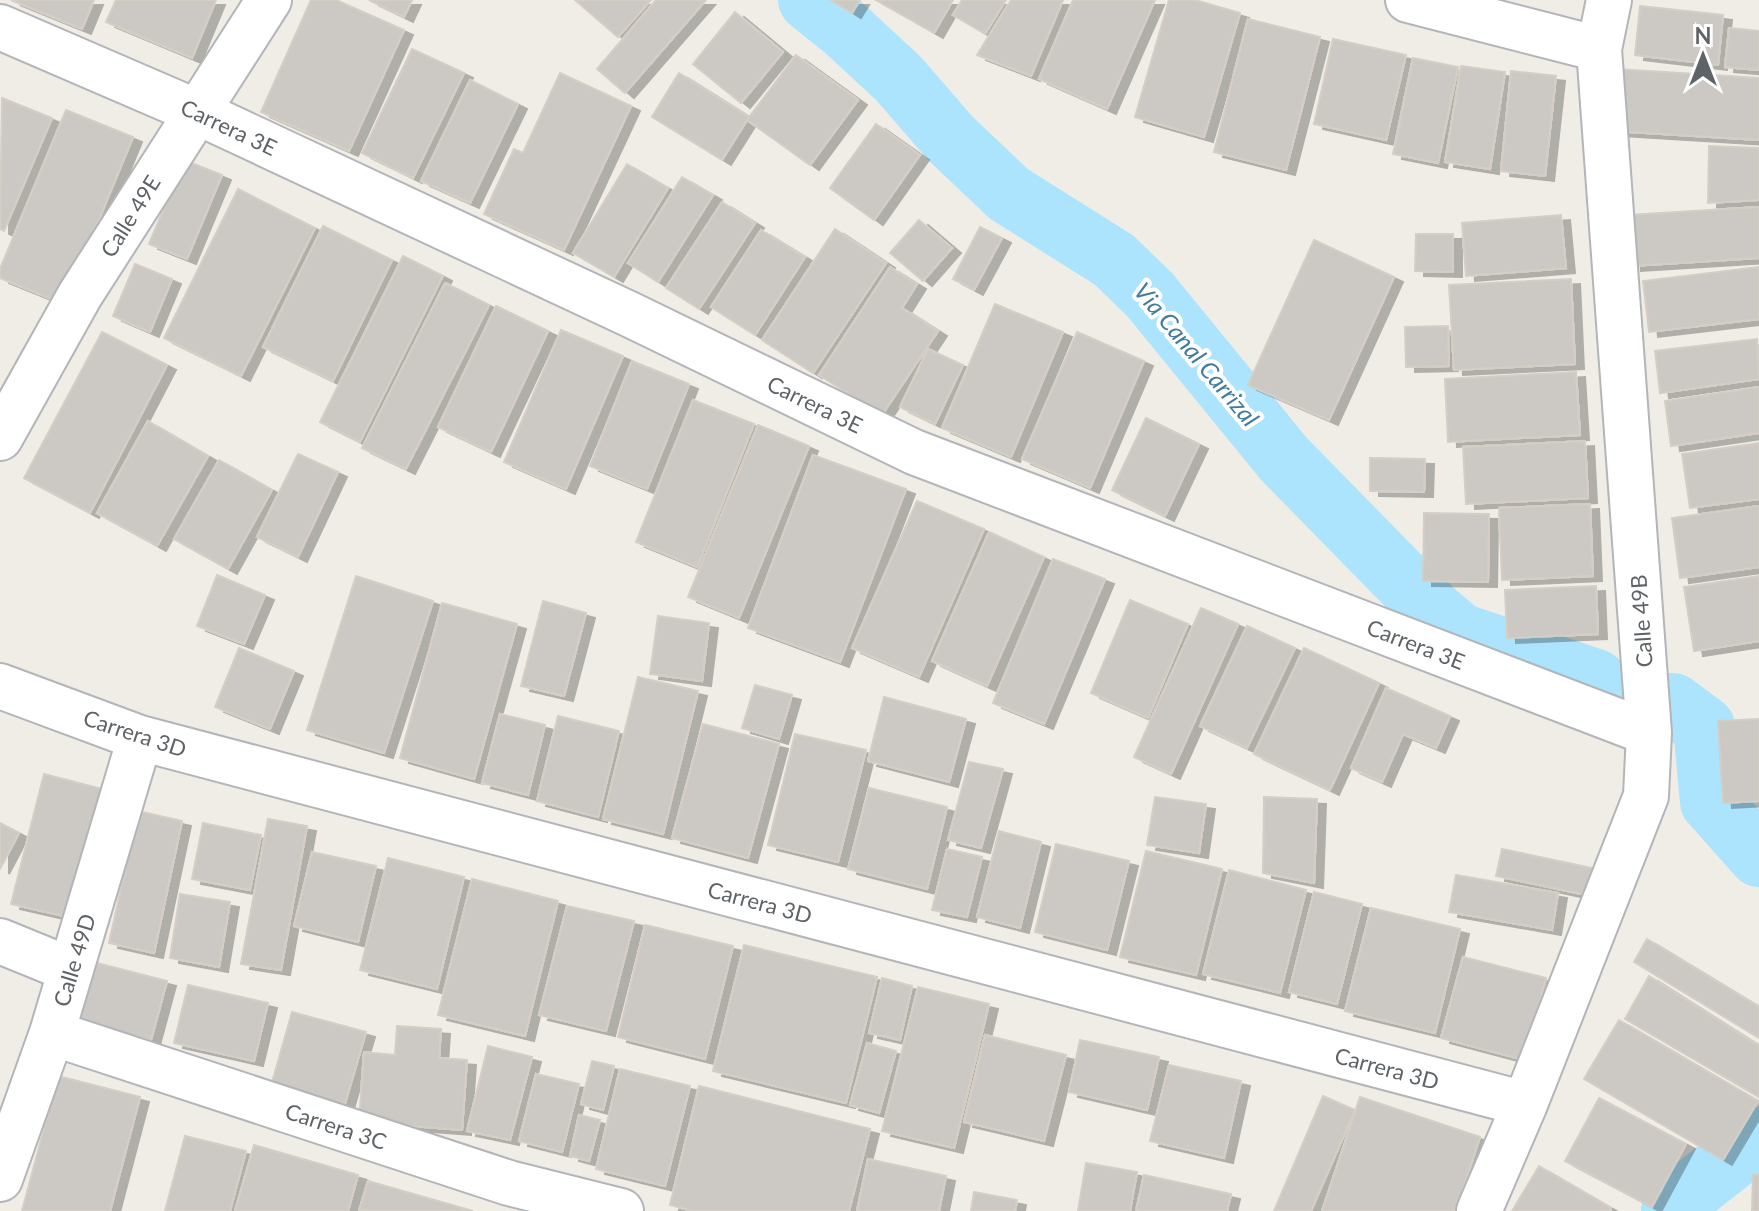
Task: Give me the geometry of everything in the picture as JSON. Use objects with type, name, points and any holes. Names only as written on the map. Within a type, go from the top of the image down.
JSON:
[{"type":"street","name":"Calle 49E","points":[[0,438],[80,295],[269,0]]},
{"type":"street","points":[[1408,0],[1599,49]]},
{"type":"street","name":"Calle 49B","points":[[1479,1211],[1525,1104],[1646,796],[1649,733],[1599,49],[1609,0]]},
{"type":"street","name":"Carrera 3E","points":[[0,27],[197,112],[629,314],[914,452],[1649,733]]},
{"type":"street","name":"Carrera 3D","points":[[0,686],[140,738],[1525,1104]]},
{"type":"street","name":"Calle 49D","points":[[0,1179],[52,1033],[140,738]]},
{"type":"street","points":[[0,941],[71,970]]},
{"type":"street","name":"Carrera 3C","points":[[52,1033],[505,1197],[621,1211]]},
{"type":"building","points":[[11,0],[94,0],[82,29]]},
{"type":"building","points":[[116,0],[216,0],[192,58],[106,22]]},
{"type":"building","points":[[311,0],[336,0],[404,30],[349,151],[261,112]]},
{"type":"building","points":[[369,0],[412,0],[404,17]]},
{"type":"building","points":[[575,0],[651,0],[618,37]]},
{"type":"building","points":[[656,0],[706,0],[625,93],[597,69]]},
{"type":"building","points":[[831,0],[860,0],[852,13]]},
{"type":"building","points":[[876,0],[953,0],[934,33]]},
{"type":"building","points":[[962,0],[1006,0],[985,34],[953,15]]},
{"type":"building","points":[[1011,0],[1063,0],[1031,76],[977,55]]},
{"type":"building","points":[[1073,0],[1155,0],[1107,109],[1039,79]]},
{"type":"building","points":[[1169,0],[1195,0],[1240,13],[1204,137],[1135,117]]},
{"type":"building","points":[[1640,6],[1723,15],[1718,65],[1635,55]]},
{"type":"building","points":[[735,12],[783,52],[741,103],[693,64]]},
{"type":"building","points":[[1248,19],[1320,37],[1286,170],[1214,152]]},
{"type":"building","points":[[1729,28],[1759,31],[1759,70],[1725,67]]},
{"type":"building","points":[[1333,39],[1406,55],[1386,140],[1314,124]]},
{"type":"building","points":[[412,49],[464,73],[413,178],[362,153]]},
{"type":"building","points":[[796,55],[858,100],[810,165],[747,120]]},
{"type":"building","points":[[1413,58],[1458,67],[1438,163],[1393,154]]},
{"type":"building","points":[[1461,66],[1505,72],[1490,169],[1445,162]]},
{"type":"building","points":[[1617,69],[1759,78],[1759,140],[1614,131]]},
{"type":"building","points":[[1511,71],[1556,76],[1545,176],[1501,171]]},
{"type":"building","points":[[560,73],[631,106],[564,250],[484,214],[514,149],[523,153]]},
{"type":"building","points":[[679,73],[749,117],[722,160],[652,117]]},
{"type":"building","points":[[470,80],[518,104],[470,203],[421,181]]},
{"type":"building","points":[[2,98],[52,118],[4,231],[0,229]]},
{"type":"building","points":[[66,110],[133,137],[64,304],[0,278],[0,269]]},
{"type":"building","points":[[876,124],[920,155],[874,220],[830,188]]},
{"type":"building","points":[[1709,146],[1759,148],[1759,200],[1708,203]]},
{"type":"building","points":[[184,160],[222,175],[187,259],[149,244]]},
{"type":"building","points":[[627,164],[668,188],[614,277],[573,253]]},
{"type":"building","points":[[682,177],[713,195],[658,282],[628,263]]},
{"type":"building","points":[[238,189],[315,228],[241,376],[164,338]]},
{"type":"building","points":[[722,202],[755,223],[699,309],[666,288]]},
{"type":"building","points":[[1759,207],[1759,258],[1632,266],[1629,215]]},
{"type":"building","points":[[1561,215],[1566,268],[1466,276],[1462,223]]},
{"type":"building","points":[[919,220],[952,248],[923,281],[890,253]]},
{"type":"building","points":[[323,226],[392,260],[333,381],[263,347]]},
{"type":"building","points":[[980,227],[1002,238],[974,290],[953,279]]},
{"type":"building","points":[[835,229],[886,263],[813,373],[762,340]]},
{"type":"building","points":[[761,230],[805,257],[755,335],[711,307]]},
{"type":"building","points":[[1416,234],[1453,234],[1453,272],[1415,271]]},
{"type":"building","points":[[1314,240],[1394,277],[1329,420],[1248,385]]},
{"type":"building","points":[[403,256],[443,276],[360,442],[320,422]]},
{"type":"building","points":[[135,264],[172,279],[150,332],[113,316]]},
{"type":"building","points":[[890,267],[917,284],[902,308],[938,331],[882,415],[819,375]]},
{"type":"building","points":[[1759,267],[1759,319],[1649,332],[1643,281]]},
{"type":"building","points":[[1571,279],[1575,364],[1454,370],[1449,285]]},
{"type":"building","points":[[445,283],[489,305],[406,469],[362,448]]},
{"type":"building","points":[[995,304],[1063,332],[1011,457],[942,428]]},
{"type":"building","points":[[496,306],[548,331],[491,452],[438,427]]},
{"type":"building","points":[[1448,326],[1449,366],[1406,367],[1405,327]]},
{"type":"building","points":[[561,330],[623,356],[566,489],[504,462]]},
{"type":"building","points":[[102,332],[167,365],[90,513],[24,478]]},
{"type":"building","points":[[1077,332],[1144,361],[1090,488],[1022,459]]},
{"type":"building","points":[[1757,339],[1759,379],[1660,393],[1655,351]]},
{"type":"building","points":[[928,349],[963,365],[935,424],[900,407]]},
{"type":"building","points":[[632,361],[689,384],[647,489],[590,466]]},
{"type":"building","points":[[1576,372],[1580,435],[1448,442],[1445,379]]},
{"type":"building","points":[[1759,387],[1759,433],[1671,446],[1665,401]]},
{"type":"building","points":[[693,400],[754,424],[697,567],[636,542]]},
{"type":"building","points":[[1146,418],[1199,444],[1165,516],[1112,490]]},
{"type":"building","points":[[148,421],[208,456],[157,546],[97,513]]},
{"type":"building","points":[[758,425],[809,446],[739,618],[688,597]]},
{"type":"building","points":[[1585,441],[1588,498],[1466,504],[1463,447]]},
{"type":"building","points":[[1759,443],[1759,499],[1690,508],[1682,454]]},
{"type":"building","points":[[298,454],[338,472],[298,557],[257,537]]},
{"type":"building","points":[[813,455],[906,489],[840,662],[748,628]]},
{"type":"building","points":[[1370,458],[1425,459],[1424,492],[1370,491]]},
{"type":"building","points":[[219,460],[272,490],[228,569],[174,539]]},
{"type":"building","points":[[917,501],[984,529],[919,677],[852,648]]},
{"type":"building","points":[[1590,504],[1593,576],[1502,580],[1499,508]]},
{"type":"building","points":[[1759,506],[1759,567],[1680,578],[1672,518]]},
{"type":"building","points":[[1424,513],[1489,514],[1488,582],[1423,581]]},
{"type":"building","points":[[989,532],[1044,557],[987,686],[932,661]]},
{"type":"building","points":[[1053,559],[1105,579],[1044,724],[993,703]]},
{"type":"building","points":[[217,575],[265,595],[244,644],[197,626]]},
{"type":"building","points":[[356,576],[433,601],[384,753],[307,730]]},
{"type":"building","points":[[1759,576],[1759,641],[1694,651],[1684,587]]},
{"type":"building","points":[[1596,586],[1598,634],[1507,638],[1505,590]]},
{"type":"building","points":[[1130,600],[1188,624],[1148,718],[1091,693]]},
{"type":"building","points":[[543,601],[586,613],[564,696],[521,686]]},
{"type":"building","points":[[442,603],[517,624],[474,779],[400,758]]},
{"type":"building","points":[[1201,608],[1238,624],[1171,774],[1134,757]]},
{"type":"building","points":[[658,616],[709,623],[702,681],[650,674]]},
{"type":"building","points":[[1247,626],[1295,648],[1247,748],[1200,726]]},
{"type":"building","points":[[239,648],[294,671],[270,729],[215,707]]},
{"type":"building","points":[[1304,648],[1379,683],[1330,790],[1254,754]]},
{"type":"building","points":[[638,677],[698,691],[663,834],[603,819]]},
{"type":"building","points":[[755,685],[792,695],[779,739],[742,728]]},
{"type":"building","points":[[1386,688],[1450,716],[1436,748],[1403,734],[1382,782],[1351,768]]},
{"type":"building","points":[[884,697],[966,719],[949,782],[868,761]]},
{"type":"building","points":[[500,714],[545,725],[528,795],[482,783]]},
{"type":"building","points":[[558,716],[619,731],[598,817],[537,801]]},
{"type":"building","points":[[1759,719],[1759,801],[1723,803],[1718,721]]},
{"type":"building","points":[[703,724],[779,744],[748,858],[672,838]]},
{"type":"building","points":[[795,734],[866,750],[838,862],[768,845]]},
{"type":"building","points":[[969,762],[1003,769],[981,848],[948,840]]},
{"type":"building","points":[[44,774],[102,789],[68,917],[11,904]]},
{"type":"building","points":[[869,788],[947,807],[927,889],[848,869]]},
{"type":"building","points":[[1155,797],[1206,804],[1199,853],[1147,845]]},
{"type":"building","points":[[1264,797],[1317,799],[1314,883],[1263,873]]},
{"type":"building","points":[[138,811],[182,821],[154,953],[109,943]]},
{"type":"building","points":[[268,819],[307,826],[281,970],[241,964]]},
{"type":"building","points":[[0,823],[19,833],[0,869]]},
{"type":"building","points":[[203,823],[261,835],[250,890],[192,879]]},
{"type":"building","points":[[999,831],[1041,842],[1020,928],[977,917]]},
{"type":"building","points":[[1056,844],[1129,861],[1107,950],[1035,932]]},
{"type":"building","points":[[947,849],[982,857],[967,917],[932,910]]},
{"type":"building","points":[[1502,849],[1592,868],[1586,895],[1496,876]]},
{"type":"building","points":[[1146,851],[1222,869],[1196,975],[1120,957]]},
{"type":"building","points":[[312,852],[376,866],[358,942],[294,926]]},
{"type":"building","points":[[388,858],[464,877],[437,989],[360,970]]},
{"type":"building","points":[[1229,870],[1306,890],[1280,993],[1203,974]]},
{"type":"building","points":[[1456,875],[1558,893],[1552,930],[1449,912]]},
{"type":"building","points":[[472,879],[558,901],[525,1036],[438,1015]]},
{"type":"building","points":[[1314,892],[1362,904],[1337,1004],[1289,992]]},
{"type":"building","points":[[180,894],[230,902],[219,967],[170,958]]},
{"type":"building","points":[[567,906],[634,921],[606,1031],[539,1015]]},
{"type":"building","points":[[1371,908],[1460,929],[1435,1033],[1345,1011]]},
{"type":"building","points":[[645,925],[733,946],[705,1059],[618,1037]]},
{"type":"building","points":[[1647,939],[1759,1007],[1759,1038],[1634,962]]},
{"type":"building","points":[[744,945],[877,977],[846,1103],[713,1071]]},
{"type":"building","points":[[1463,957],[1546,978],[1524,1060],[1441,1038]]},
{"type":"building","points":[[93,962],[167,981],[151,1040],[77,1022]]},
{"type":"building","points":[[1649,976],[1759,1046],[1759,1097],[1625,1019]]},
{"type":"building","points":[[882,978],[912,986],[900,1040],[869,1033]]},
{"type":"building","points":[[188,985],[268,1003],[254,1061],[174,1043]]},
{"type":"building","points":[[918,987],[989,1004],[954,1148],[882,1131]]},
{"type":"building","points":[[292,1012],[366,1032],[344,1107],[271,1086]]},
{"type":"building","points":[[1619,1020],[1758,1101],[1723,1160],[1584,1079]]},
{"type":"building","points":[[397,1026],[441,1029],[439,1058],[467,1060],[462,1130],[359,1122],[364,1052],[395,1055]]},
{"type":"building","points":[[985,1035],[1066,1055],[1044,1141],[964,1122]]},
{"type":"building","points":[[1080,1040],[1159,1057],[1147,1110],[1069,1092]]},
{"type":"building","points":[[867,1043],[896,1051],[879,1113],[850,1105]]},
{"type":"building","points":[[488,1046],[532,1057],[510,1140],[467,1131]]},
{"type":"building","points":[[592,1061],[614,1066],[603,1110],[581,1104]]},
{"type":"building","points":[[1169,1065],[1241,1081],[1224,1158],[1150,1141]]},
{"type":"building","points":[[620,1069],[690,1086],[665,1186],[596,1169]]},
{"type":"building","points":[[536,1074],[579,1084],[562,1152],[519,1141]]},
{"type":"building","points":[[58,1076],[140,1097],[110,1211],[22,1211]]},
{"type":"building","points":[[699,1086],[870,1129],[849,1211],[693,1211],[670,1205]]},
{"type":"building","points":[[1323,1096],[1355,1110],[1311,1211],[1274,1211]]},
{"type":"building","points":[[1360,1097],[1480,1137],[1456,1211],[1322,1211]]},
{"type":"building","points":[[1599,1098],[1686,1144],[1652,1207],[1565,1161]]},
{"type":"building","points":[[579,1115],[600,1120],[589,1161],[570,1156]]},
{"type":"building","points":[[185,1136],[246,1151],[230,1211],[165,1211]]},
{"type":"building","points":[[254,1145],[358,1175],[348,1211],[235,1211]]},
{"type":"building","points":[[868,1159],[946,1176],[939,1211],[857,1211]]},
{"type":"building","points":[[1086,1163],[1137,1172],[1130,1211],[1078,1211]]},
{"type":"building","points":[[1539,1166],[1611,1208],[1610,1211],[1512,1211]]},
{"type":"building","points":[[1144,1175],[1231,1194],[1227,1211],[1136,1211]]},
{"type":"building","points":[[1753,1175],[1759,1175],[1759,1211],[1752,1211]]},
{"type":"building","points":[[368,1181],[473,1211],[359,1211]]},
{"type":"building","points":[[974,1192],[1017,1200],[1015,1211],[971,1211]]},
{"type":"waterway","name":"Via Canal Carrizal","points":[[809,0],[898,78],[951,139],[1009,194],[1114,260],[1150,295],[1284,459],[1434,612],[1460,634],[1596,680]]},
{"type":"waterway","name":"Via Canal Carrizal","points":[[1673,704],[1704,727],[1711,802],[1759,856]]},
{"type":"waterway","name":"Via Canal Carrizal","points":[[1672,1211],[1682,1198],[1759,1138]]}]
